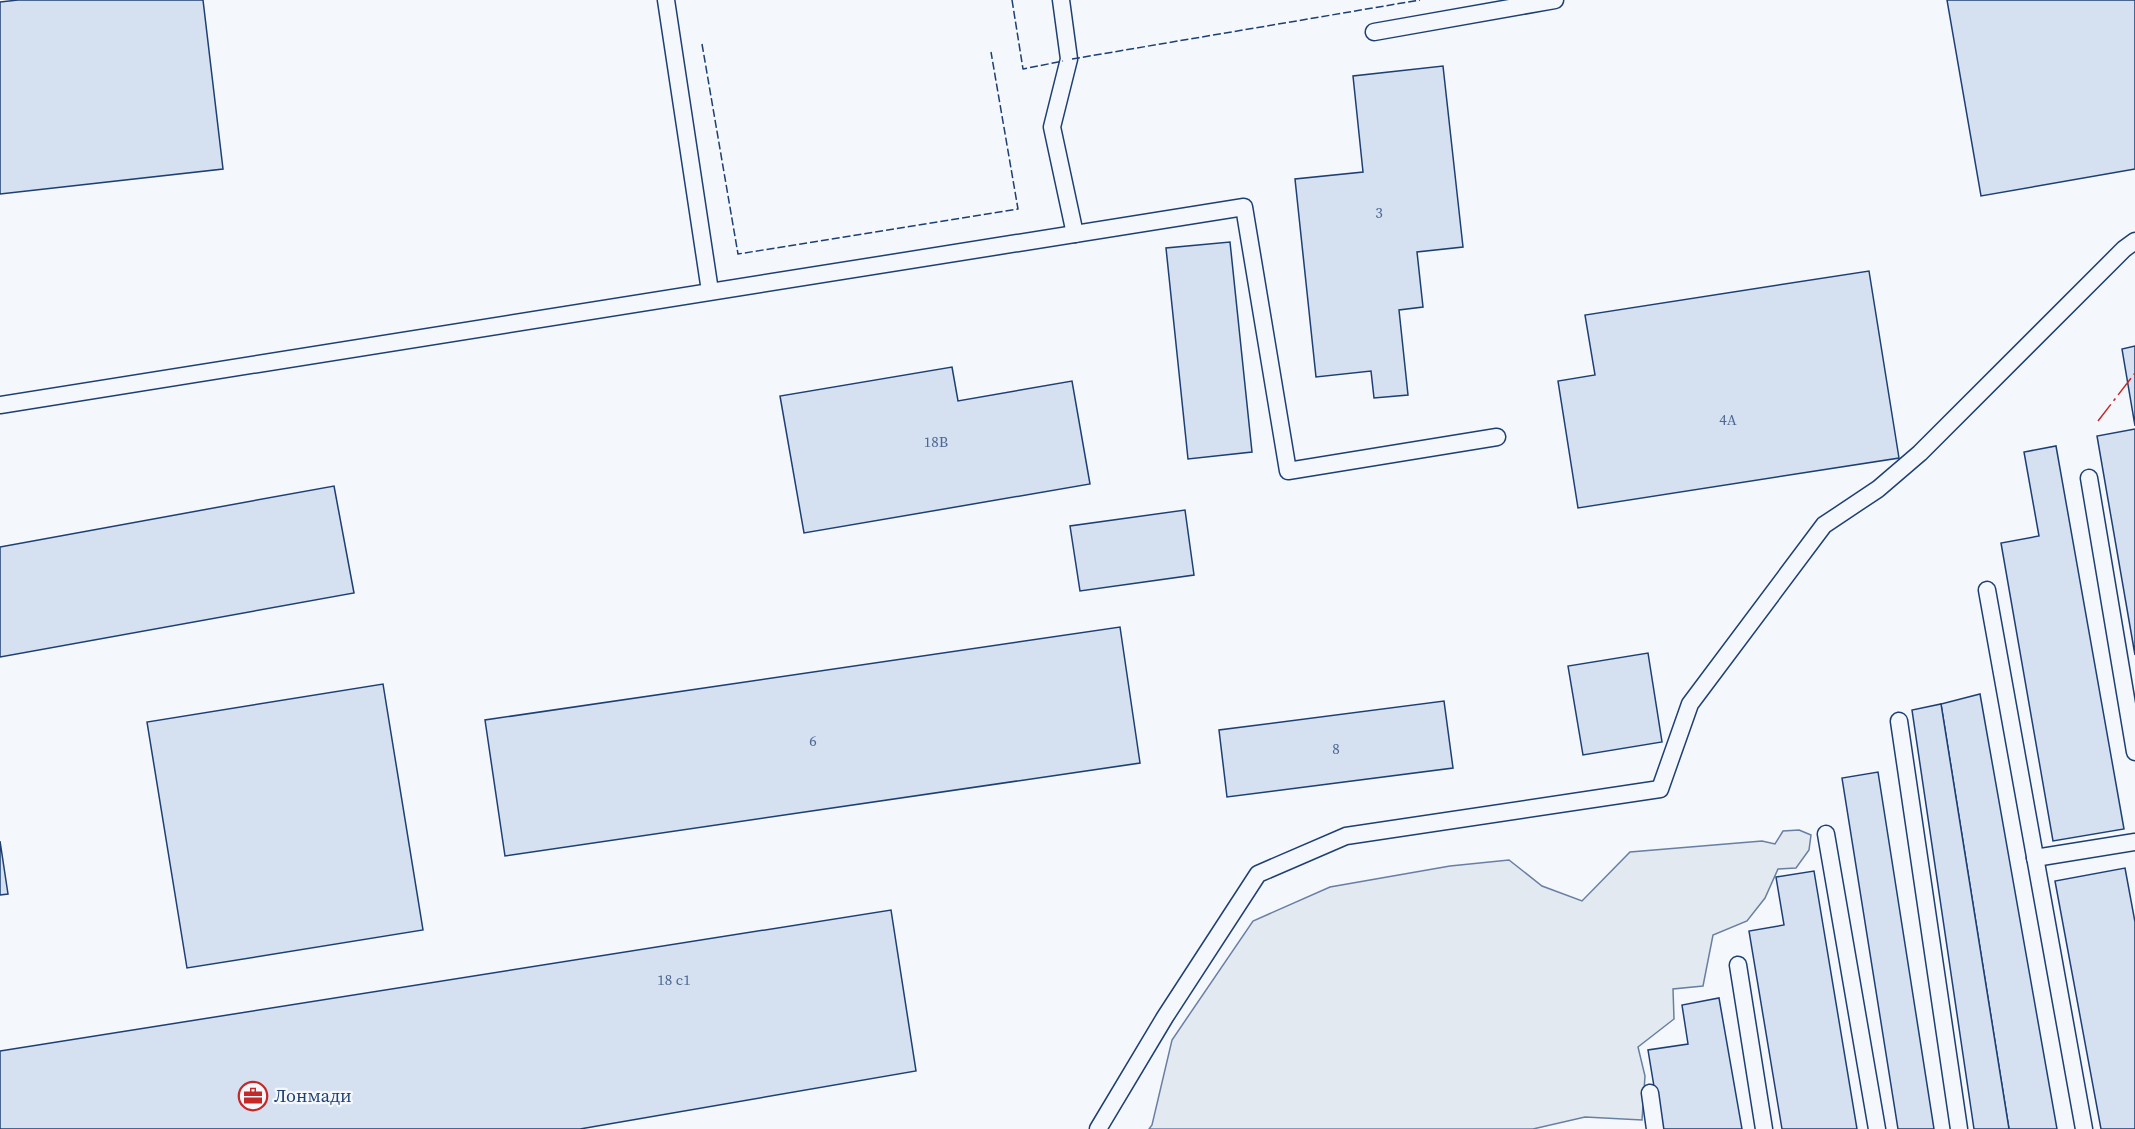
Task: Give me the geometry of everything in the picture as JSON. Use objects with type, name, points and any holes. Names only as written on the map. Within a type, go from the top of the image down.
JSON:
[{"type":"lane","points":[[666,0],[710,291]]},
{"type":"lane","points":[[1061,0],[1069,59],[1052,128],[1076,234]]},
{"type":"lane","points":[[1374,32],[1555,0]]},
{"type":"lane","points":[[0,405],[1244,207],[1288,471],[1497,437]]},
{"type":"lane","points":[[1098,1129],[1165,1017],[1258,874],[1346,836],[1660,789],[1690,704],[1824,525],[1878,489],[1920,453],[2124,249],[2135,241]]},
{"type":"lane","points":[[2088,478],[2135,752]]},
{"type":"lane","points":[[1987,590],[2084,1129]]},
{"type":"lane","points":[[1899,721],[1959,1129]]},
{"type":"lane","points":[[1826,834],[1877,1129]]},
{"type":"lane","points":[[2035,858],[2135,842]]},
{"type":"lane","points":[[1738,965],[1764,1129]]},
{"type":"lane","points":[[1650,1093],[1655,1129]]},
{"type":"shaded area","points":[[1799,830],[1811,835],[1809,850],[1796,868],[1778,869],[1765,898],[1747,921],[1713,935],[1703,986],[1673,989],[1674,1019],[1638,1047],[1645,1076],[1642,1120],[1585,1117],[1533,1129],[1149,1129],[1152,1125],[1172,1040],[1253,921],[1330,887],[1450,866],[1509,860],[1542,886],[1582,901],[1630,852],[1762,841],[1775,844],[1783,831]]},
{"type":"building","points":[[18,0],[203,0],[223,169],[0,194],[0,2]]},
{"type":"building","points":[[1947,0],[2135,0],[2135,169],[1981,196]]},
{"type":"building","points":[[1443,66],[1463,247],[1417,252],[1423,307],[1399,310],[1408,395],[1374,398],[1371,371],[1316,377],[1295,179],[1363,172],[1353,76]]},
{"type":"building","points":[[1230,242],[1252,452],[1188,459],[1166,248]]},
{"type":"building","points":[[1869,271],[1899,458],[1578,508],[1558,381],[1595,375],[1585,315]]},
{"type":"building","points":[[2135,346],[2135,426],[2122,349]]},
{"type":"building","points":[[952,367],[958,401],[1072,381],[1090,484],[804,533],[780,396]]},
{"type":"building","points":[[2135,429],[2135,655],[2097,436]]},
{"type":"building","points":[[2056,446],[2124,829],[2053,841],[2001,543],[2039,536],[2024,452]]},
{"type":"building","points":[[334,486],[354,593],[0,657],[0,547]]},
{"type":"building","points":[[1185,510],[1194,575],[1080,591],[1070,526]]},
{"type":"building","points":[[1120,627],[1140,763],[505,856],[485,720]]},
{"type":"building","points":[[1648,653],[1662,742],[1583,755],[1568,666]]},
{"type":"building","points":[[383,684],[423,930],[187,968],[147,722]]},
{"type":"building","points":[[1980,694],[2057,1129],[2009,1129],[1941,704]]},
{"type":"building","points":[[1444,701],[1453,768],[1227,797],[1219,730]]},
{"type":"building","points":[[1941,704],[2009,1129],[1974,1129],[1912,710]]},
{"type":"building","points":[[1878,772],[1934,1129],[1898,1129],[1842,778]]},
{"type":"building","points":[[0,841],[8,894],[0,895]]},
{"type":"building","points":[[2125,868],[2135,922],[2135,1129],[2101,1129],[2055,881]]},
{"type":"building","points":[[1814,871],[1857,1129],[1782,1129],[1749,931],[1784,925],[1776,877]]},
{"type":"building","points":[[891,910],[916,1071],[580,1129],[0,1129],[0,1051]]},
{"type":"building","points":[[1719,998],[1742,1129],[1661,1129],[1648,1050],[1688,1044],[1682,1005]]},
{"type":"fence","points":[[1012,0],[1023,69],[1063,61]]},
{"type":"fence","points":[[1072,59],[1420,0]]},
{"type":"fence","points":[[702,44],[738,254],[1018,209],[991,52]]},
{"type":"power","points":[[2098,421],[2135,373]]},
{"type":"place","name":"Лонмади","points":[[253,1096]]}]
